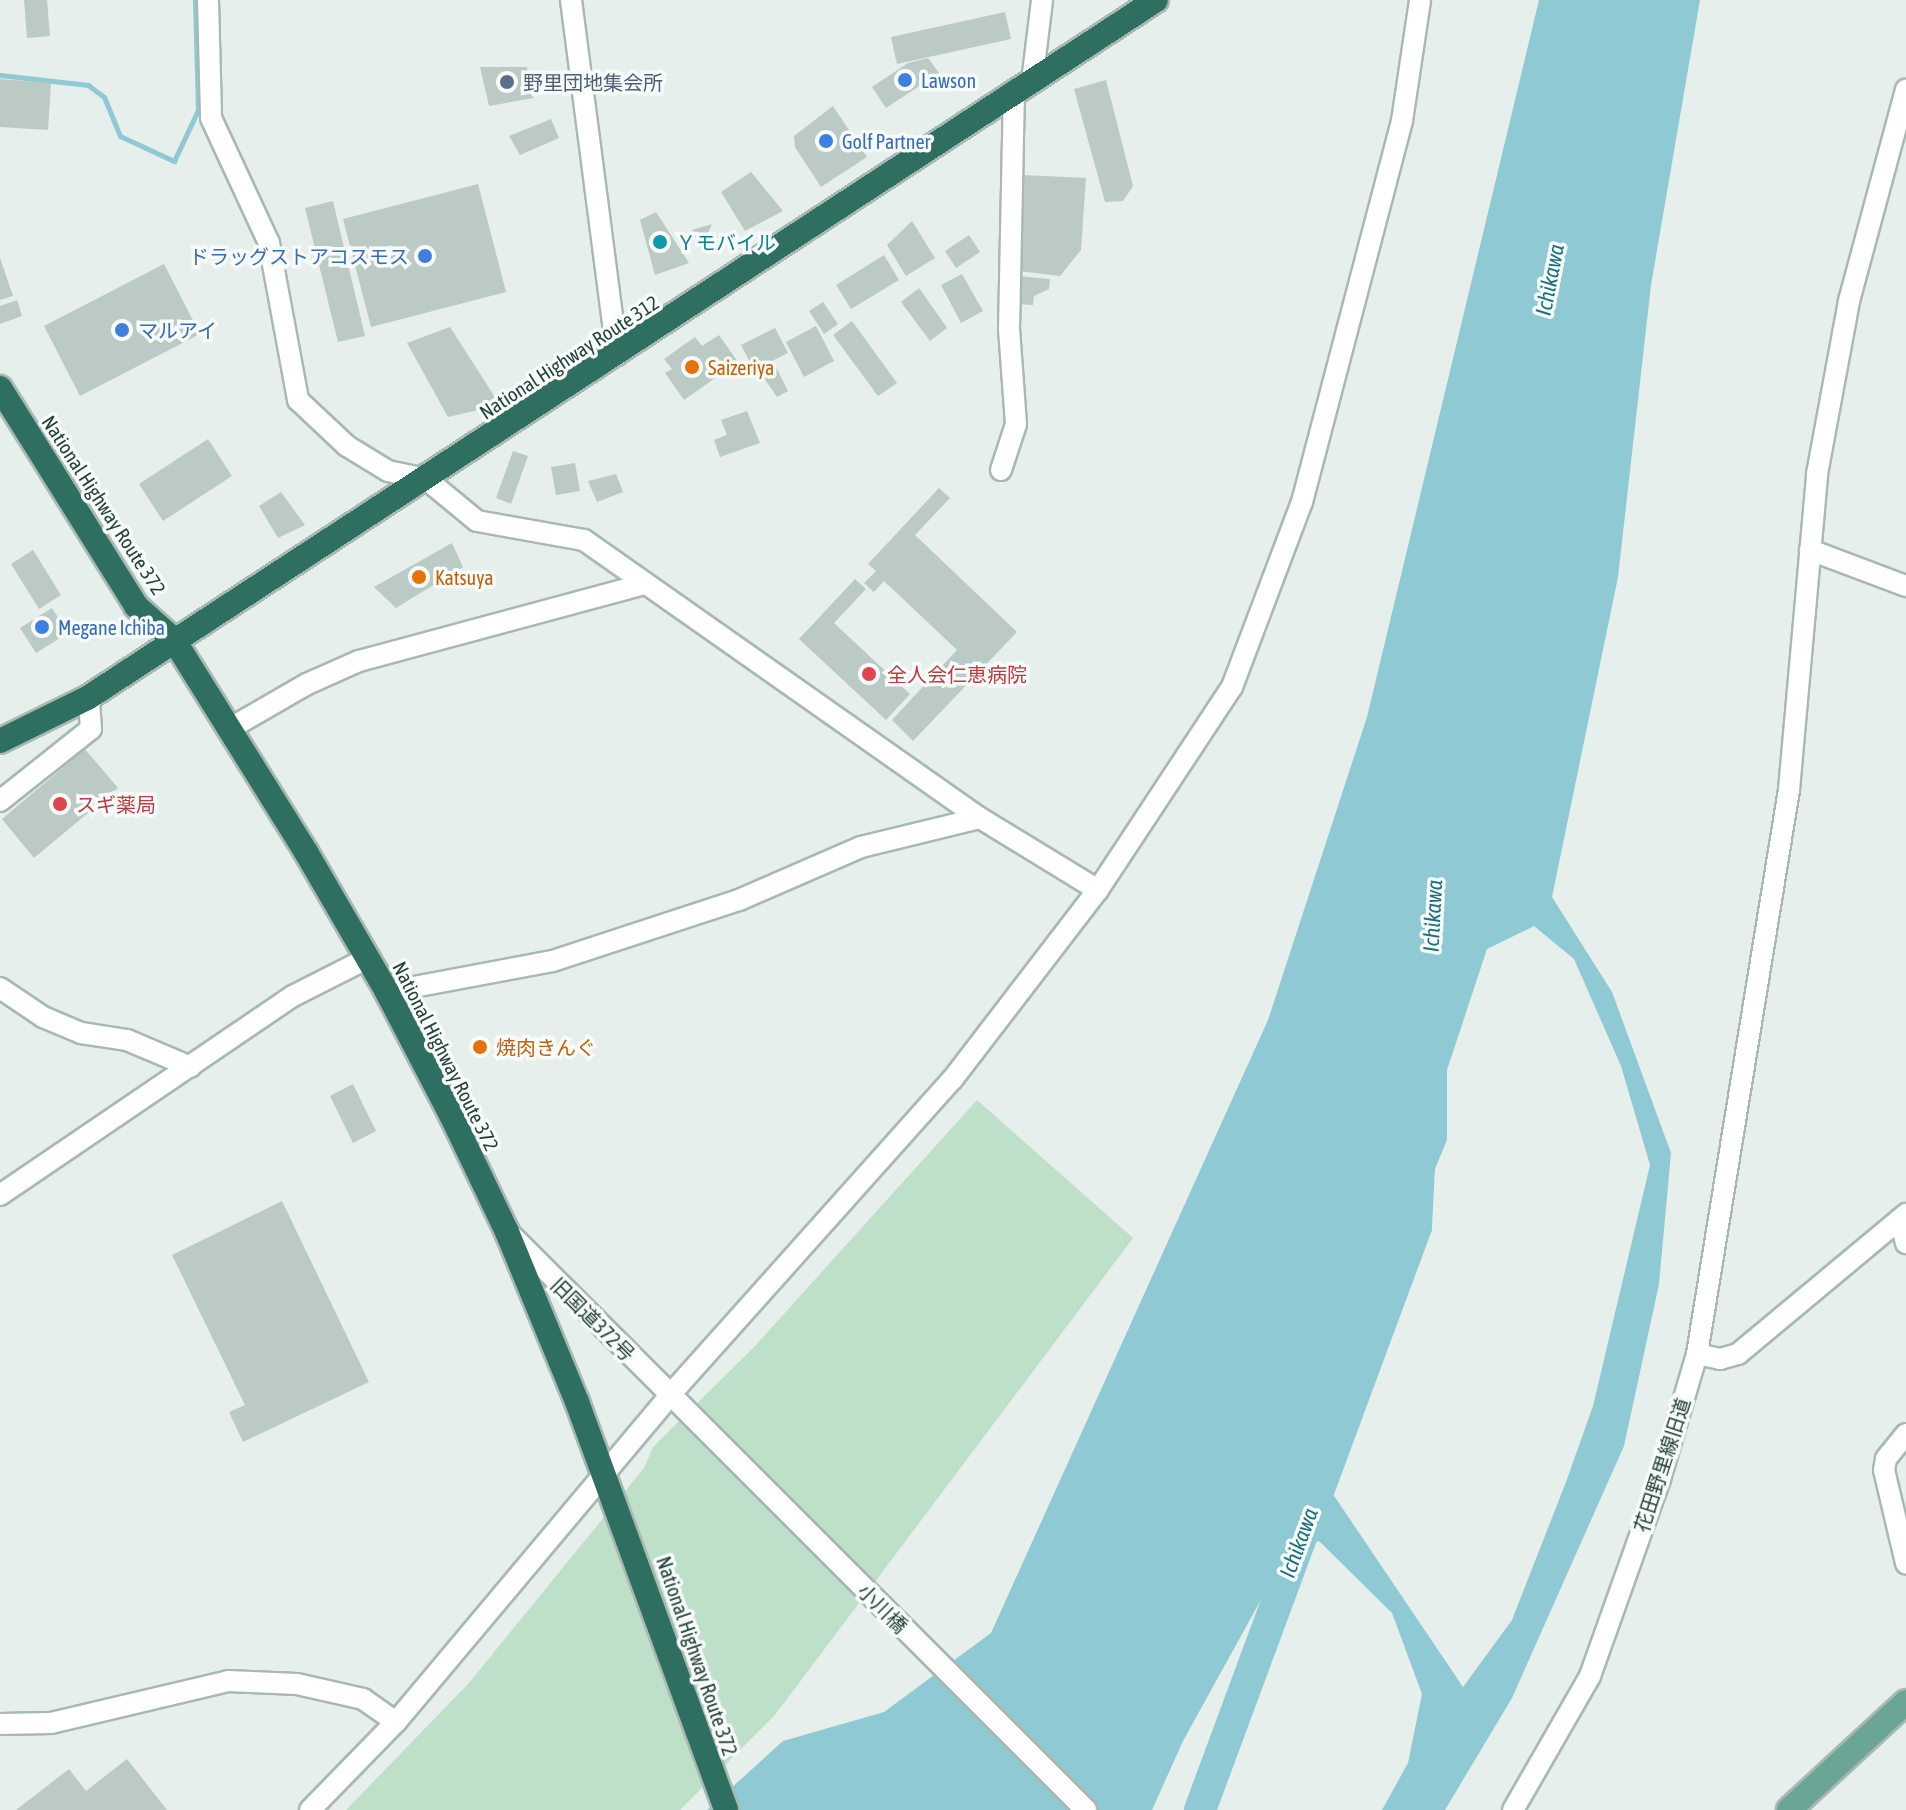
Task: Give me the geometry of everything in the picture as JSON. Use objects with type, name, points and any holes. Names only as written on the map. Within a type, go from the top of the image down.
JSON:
[{"type":"highway","name":"National Highway Route 312","points":[[0,741],[89,697],[617,355],[1156,0]]},
{"type":"highway","name":"National Highway Route 372","points":[[0,388],[136,606],[174,640],[387,992],[507,1232],[577,1402],[602,1481],[633,1544],[726,1810]]},
{"type":"main road","points":[[1789,1810],[1906,1702]]},
{"type":"street","points":[[208,0],[211,118],[269,243],[298,400],[347,446],[388,471],[426,479],[477,521],[584,540],[980,818],[1098,890]]},
{"type":"street","points":[[571,0],[617,355]]},
{"type":"street","points":[[1001,470],[1016,424],[1009,329],[1023,89],[1042,0]]},
{"type":"street","points":[[310,1810],[396,1722],[952,1080],[1098,890],[1232,687],[1302,502],[1402,121],[1420,0]]},
{"type":"street","name":"花田野里線旧道","points":[[1513,1810],[1590,1676],[1660,1479],[1697,1354],[1789,790],[1817,474],[1849,301],[1906,90]]},
{"type":"street","points":[[1810,550],[1906,586]]},
{"type":"street","points":[[229,729],[307,684],[359,661],[645,584]]},
{"type":"street","points":[[0,801],[91,729],[89,697]]},
{"type":"street","points":[[387,992],[553,961],[739,900],[861,847],[980,818]]},
{"type":"street","points":[[0,1195],[293,996],[368,958]]},
{"type":"street","points":[[0,988],[43,1017],[81,1033],[127,1040],[191,1067]]},
{"type":"street","points":[[1697,1354],[1720,1359],[1738,1354],[1903,1216]]},
{"type":"street","points":[[1903,1216],[1906,1243]]},
{"type":"street","name":"旧国道372号","points":[[507,1232],[675,1400]]},
{"type":"street","name":"小川橋","points":[[675,1400],[1086,1810]]},
{"type":"street","points":[[1906,1434],[1886,1459],[1884,1470],[1906,1563]]},
{"type":"street","points":[[0,1724],[51,1723],[228,1681],[297,1684],[363,1699],[396,1722]]},
{"type":"green space","points":[[977,1100],[1133,1238],[775,1715],[680,1810],[346,1810],[468,1684],[644,1468],[653,1447],[754,1347]]},
{"type":"water","points":[[1539,0],[1700,0],[1651,285],[1618,577],[1552,897],[1612,992],[1671,1153],[1659,1284],[1624,1446],[1512,1698],[1445,1810],[1382,1810],[1408,1763],[1422,1694],[1392,1613],[1319,1541],[1290,1547],[1183,1741],[1152,1810],[707,1810],[783,1741],[884,1712],[991,1633],[1268,1020],[1367,717]],"holes":[[[1534,926],[1574,959],[1621,1066],[1650,1165],[1593,1406],[1566,1482],[1512,1620],[1463,1687],[1318,1472],[1345,1385],[1447,1140],[1447,1070],[1487,949]]]},
{"type":"building","points":[[24,0],[47,0],[50,36],[27,38]]},
{"type":"building","points":[[1005,12],[1011,39],[897,64],[891,37]]},
{"type":"building","name":"Lawson","points":[[928,58],[939,73],[886,108],[872,87],[908,63]]},
{"type":"building","name":"野里団地集会所","points":[[480,67],[527,67],[533,98],[489,106]]},
{"type":"building","points":[[0,79],[51,83],[48,130],[0,127]]},
{"type":"building","points":[[1106,80],[1133,186],[1123,201],[1105,202],[1074,89]]},
{"type":"building","name":"Golf Partner","points":[[833,106],[867,157],[821,187],[795,147],[794,136]]},
{"type":"building","points":[[551,119],[559,138],[520,155],[509,136]]},
{"type":"building","points":[[751,172],[783,211],[745,231],[721,192]]},
{"type":"building","points":[[1024,175],[1086,178],[1081,250],[1060,276],[1019,271]]},
{"type":"building","name":"ドラッグストアコスモス","points":[[478,184],[506,292],[371,327],[343,219]]},
{"type":"building","points":[[333,201],[365,336],[338,342],[305,208]]},
{"type":"building","name":"Ｙモバイル","points":[[656,212],[689,263],[655,275],[640,220]]},
{"type":"building","points":[[912,221],[935,258],[906,276],[887,245]]},
{"type":"building","points":[[712,224],[701,249],[692,230]]},
{"type":"building","points":[[969,235],[980,252],[956,268],[945,251]]},
{"type":"building","points":[[884,255],[899,280],[851,309],[836,285]]},
{"type":"building","points":[[0,258],[13,296],[0,300]]},
{"type":"building","name":"マルアイ","points":[[164,264],[200,334],[80,396],[44,326]]},
{"type":"building","points":[[962,274],[983,311],[961,323],[941,285]]},
{"type":"building","points":[[1018,276],[1050,279],[1049,289],[1034,296],[1033,305],[1016,304]]},
{"type":"building","points":[[919,288],[947,328],[930,341],[901,302]]},
{"type":"building","points":[[17,300],[22,316],[0,324],[0,306]]},
{"type":"building","points":[[823,302],[838,324],[824,334],[809,311]]},
{"type":"building","points":[[852,321],[897,383],[878,396],[833,335]]},
{"type":"building","points":[[816,326],[834,361],[804,377],[786,342]]},
{"type":"building","points":[[450,327],[500,405],[448,417],[407,343]]},
{"type":"building","points":[[775,328],[788,353],[754,370],[741,345]]},
{"type":"building","points":[[719,335],[738,362],[684,400],[665,373],[672,369],[664,359],[695,337],[702,346]]},
{"type":"building","points":[[775,365],[788,391],[777,397],[760,372]]},
{"type":"building","points":[[747,411],[760,443],[720,457],[714,440],[727,435],[721,420]]},
{"type":"building","points":[[208,439],[232,476],[163,521],[139,484]]},
{"type":"building","points":[[513,451],[528,456],[511,504],[496,498]]},
{"type":"building","points":[[575,463],[580,491],[556,495],[551,467]]},
{"type":"building","points":[[616,474],[623,492],[597,502],[588,481]]},
{"type":"building","points":[[939,488],[950,498],[915,535],[1017,632],[913,741],[892,720],[957,650],[884,581],[874,592],[864,583],[876,571],[868,564]]},
{"type":"building","points":[[281,492],[305,525],[278,538],[259,506]]},
{"type":"building","name":"Katsuya","points":[[452,543],[463,567],[396,608],[374,587]]},
{"type":"building","points":[[33,550],[61,595],[39,609],[11,564]]},
{"type":"building","points":[[855,579],[866,589],[834,623],[910,694],[886,720],[799,639]]},
{"type":"building","points":[[52,608],[68,633],[36,653],[20,628]]},
{"type":"building","name":"スギ薬局","points":[[85,749],[118,788],[34,858],[2,819]]},
{"type":"building","points":[[353,1084],[376,1131],[353,1143],[330,1096]]},
{"type":"building","points":[[282,1201],[369,1382],[243,1442],[229,1412],[245,1405],[172,1255]]},
{"type":"building","points":[[127,1759],[167,1810],[16,1810],[69,1769],[86,1791]]},
{"type":"waterway","points":[[0,75],[88,85],[104,97],[120,136],[174,161],[198,110],[195,0]]},
{"type":"waterway","name":"Ichikawa","points":[[1200,1810],[1416,1227],[1419,1166]]},
{"type":"place","name":"Lawson","points":[[905,80]]},
{"type":"place","name":"野里団地集会所","points":[[507,82]]},
{"type":"place","name":"Golf Partner","points":[[826,141]]},
{"type":"place","name":"Ｙモバイル","points":[[660,242]]},
{"type":"place","name":"ドラッグストアコスモス","points":[[425,256]]},
{"type":"place","name":"マルアイ","points":[[122,330]]},
{"type":"place","name":"Saizeriya","points":[[692,367]]},
{"type":"place","name":"Katsuya","points":[[419,577]]},
{"type":"place","name":"Megane Ichiba","points":[[42,627]]},
{"type":"place","name":"全人会仁恵病院","points":[[869,674]]},
{"type":"place","name":"スギ薬局","points":[[60,804]]},
{"type":"place","name":"焼肉きんぐ","points":[[480,1047]]}]
